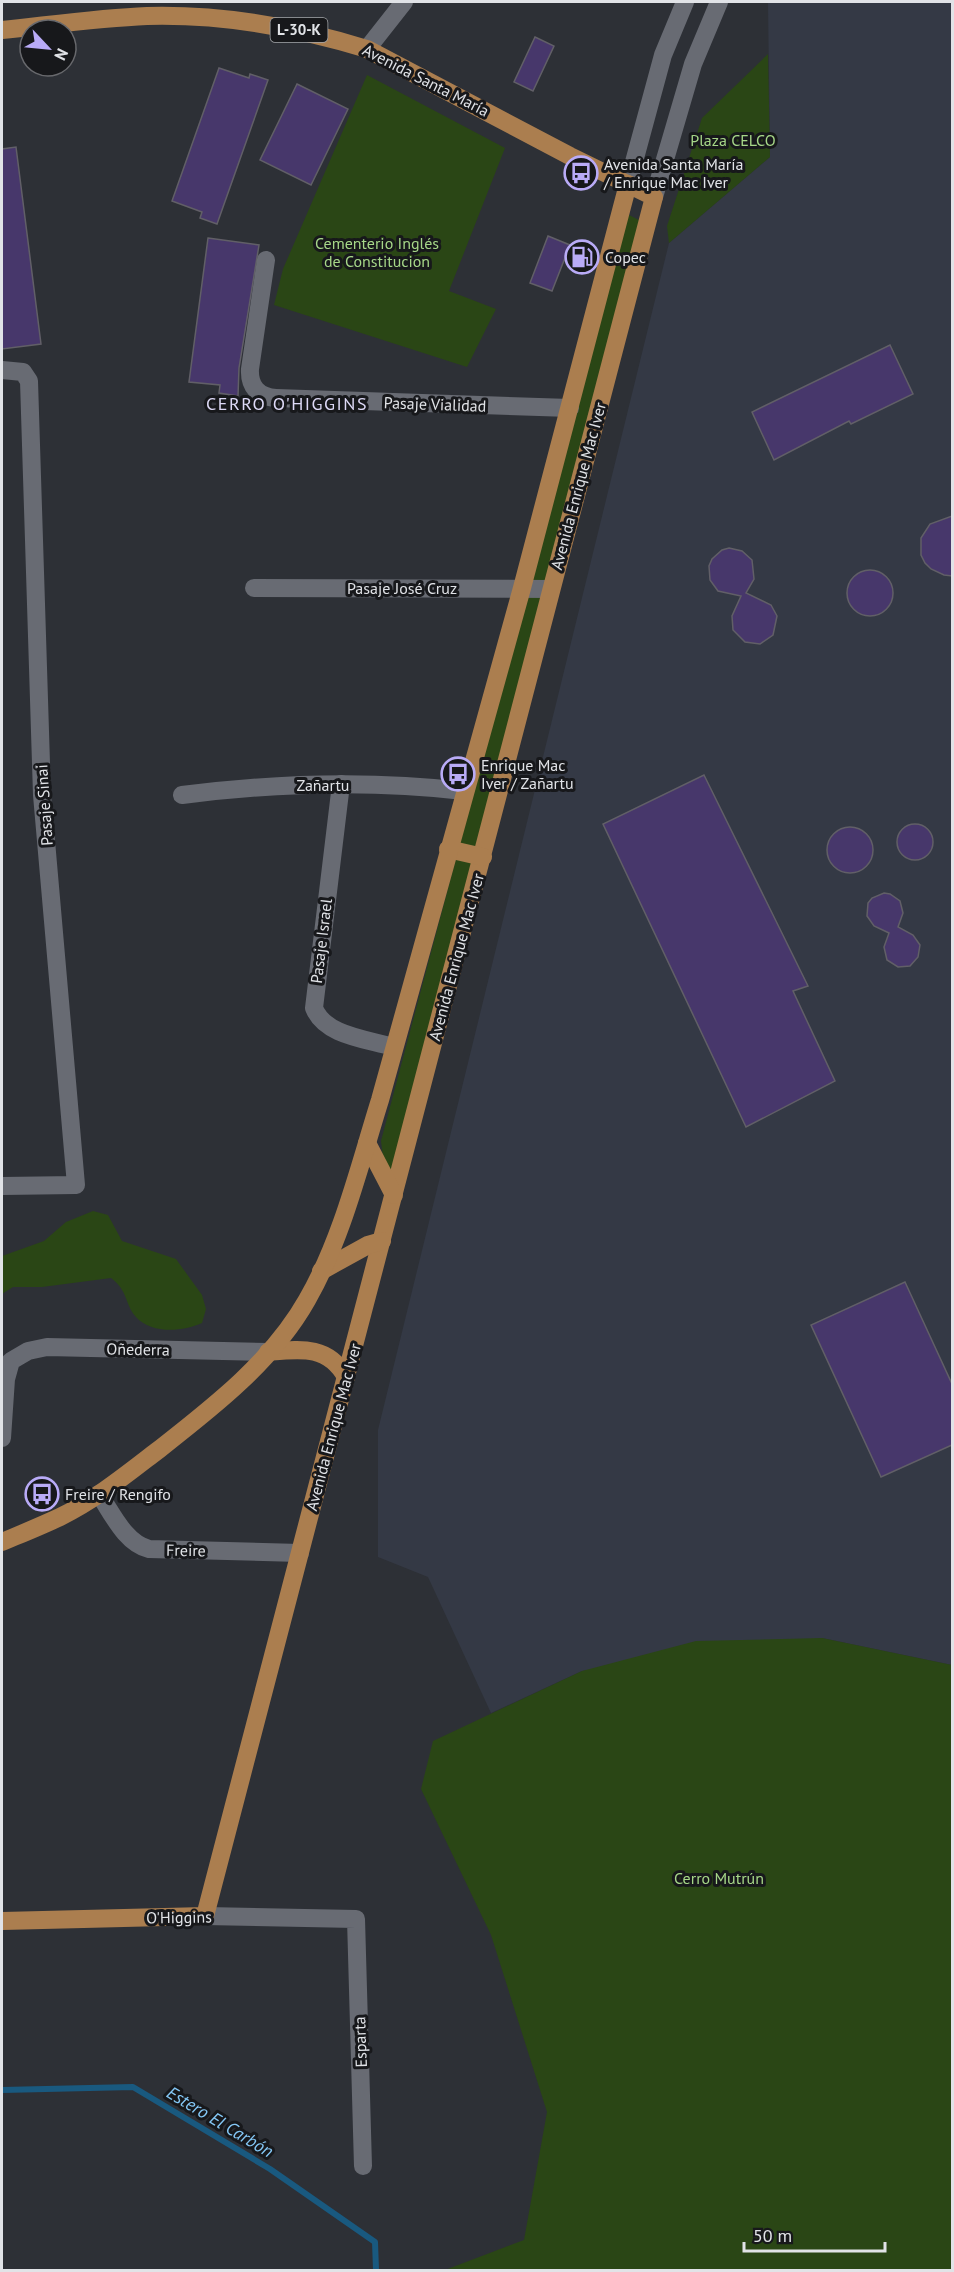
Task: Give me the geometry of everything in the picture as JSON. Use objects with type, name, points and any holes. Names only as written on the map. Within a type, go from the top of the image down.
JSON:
[{"type":"main road","name":"Avenida Santa María","points":[[2,30],[147,16],[204,17],[297,30],[368,49],[654,197]]},
{"type":"main road","name":"Avenida Enrique Mac Iver","points":[[268,1352],[290,1328],[321,1271],[356,1180],[522,588],[628,184]]},
{"type":"main road","name":"Avenida Enrique Mac Iver","points":[[205,1916],[654,197]]},
{"type":"main road","points":[[448,849],[483,856]]},
{"type":"main road","points":[[367,1143],[394,1195]]},
{"type":"main road","points":[[321,1271],[368,1245],[382,1241]]},
{"type":"main road","points":[[2,1542],[61,1516],[99,1494],[207,1412],[268,1352],[307,1348],[317,1351],[335,1361],[346,1377]]},
{"type":"main road","name":"O'Higgins","points":[[2,1921],[205,1916]]},
{"type":"street","points":[[368,49],[404,2]]},
{"type":"street","name":"Avenida Enrique Mac Iver","points":[[628,184],[663,55],[685,2]]},
{"type":"street","name":"Avenida Enrique Mac Iver","points":[[654,197],[693,64],[719,2]]},
{"type":"street","name":"Pasaje Vialidad","points":[[266,260],[250,369],[252,385],[263,396],[570,408]]},
{"type":"street","name":"Pasaje Sinai","points":[[2,370],[23,372],[29,381],[42,795],[76,1185],[2,1186]]},
{"type":"street","name":"Pasaje José Cruz","points":[[254,588],[551,589]]},
{"type":"street","name":"Zañartu","points":[[182,795],[253,786],[341,784],[464,791]]},
{"type":"street","name":"Pasaje Israel","points":[[341,784],[314,1008],[321,1021],[332,1029],[393,1047]]},
{"type":"street","name":"Oñederra","points":[[2,1438],[6,1379],[11,1361],[28,1351],[48,1347],[268,1352]]},
{"type":"street","name":"Freire","points":[[99,1494],[131,1539],[139,1546],[149,1549],[300,1553]]},
{"type":"street","name":"O'Higgins","points":[[205,1916],[356,1918]]},
{"type":"street","name":"Esparta","points":[[356,1918],[363,2166]]},
{"type":"shaded area","points":[[768,2],[952,2],[952,1665],[822,1638],[582,1671],[491,1713],[428,1577],[378,1557],[378,1430],[669,243],[770,157]]},
{"type":"green space","name":"Plaza CELCO","points":[[768,54],[770,157],[669,243],[667,226],[702,118]]},
{"type":"green space","name":"Cementerio Inglés de Constitucion","points":[[367,75],[505,148],[449,291],[496,309],[467,367],[274,305],[283,269]]},
{"type":"green space","points":[[627,214],[643,222],[391,1175],[384,1166],[381,1141]]},
{"type":"green space","points":[[93,1211],[108,1215],[122,1241],[176,1259],[202,1295],[206,1309],[202,1323],[167,1330],[142,1323],[130,1307],[121,1288],[111,1278],[42,1287],[13,1287],[2,1294],[2,1256],[44,1241],[66,1222]]},
{"type":"green space","name":"Cerro Mutrún","points":[[822,1638],[952,1665],[952,2270],[445,2270],[524,2240],[547,2112],[491,1935],[421,1789],[433,1741],[582,1671],[696,1641]]},
{"type":"building","points":[[535,37],[554,46],[533,91],[514,82]]},
{"type":"building","points":[[219,68],[249,78],[250,74],[268,80],[217,224],[200,218],[202,212],[172,201]]},
{"type":"building","points":[[297,84],[348,109],[311,185],[260,160]]},
{"type":"building","points":[[16,147],[41,344],[2,349],[2,149]]},
{"type":"building","points":[[548,236],[570,245],[552,291],[530,283]]},
{"type":"building","points":[[208,238],[259,245],[239,368],[238,396],[219,393],[220,385],[189,382]]},
{"type":"building","points":[[890,345],[913,394],[851,424],[849,421],[774,460],[752,412]]},
{"type":"building","points":[[952,516],[952,576],[931,569],[925,563],[921,555],[921,538],[930,524]]},
{"type":"building","points":[[729,548],[742,551],[752,560],[754,579],[746,593],[771,605],[777,616],[773,635],[760,644],[745,642],[733,630],[732,616],[741,596],[718,591],[710,580],[709,566],[712,559],[722,550]]},
{"type":"building","points":[[870,570],[886,577],[893,593],[886,609],[870,616],[854,609],[847,593],[854,577]]},
{"type":"building","points":[[704,775],[808,986],[793,991],[835,1081],[746,1127],[603,824]]},
{"type":"building","points":[[915,824],[928,829],[933,842],[928,855],[915,860],[902,855],[897,842],[902,829]]},
{"type":"building","points":[[850,827],[866,834],[873,850],[866,866],[850,873],[834,866],[827,850],[834,834]]},
{"type":"building","points":[[884,893],[900,901],[903,913],[898,927],[913,935],[920,945],[918,957],[910,966],[898,967],[887,960],[884,947],[889,933],[874,926],[867,916],[868,903],[872,898]]},
{"type":"building","points":[[905,1282],[952,1384],[952,1445],[881,1477],[811,1325]]},
{"type":"waterway","name":"Estero El Carbón","points":[[2,2090],[133,2087],[270,2169],[375,2242],[376,2270]]},
{"type":"place","name":"Avenida Santa María / Enrique Mac Iver","points":[[581,173]]},
{"type":"place","name":"Copec","points":[[582,257]]},
{"type":"place","name":"Enrique Mac Iver / Zañartu","points":[[458,774]]},
{"type":"place","name":"Freire / Rengifo","points":[[42,1494]]},
{"type":"district","name":"CERRO O'HIGGINS","points":[[287,404]]}]
